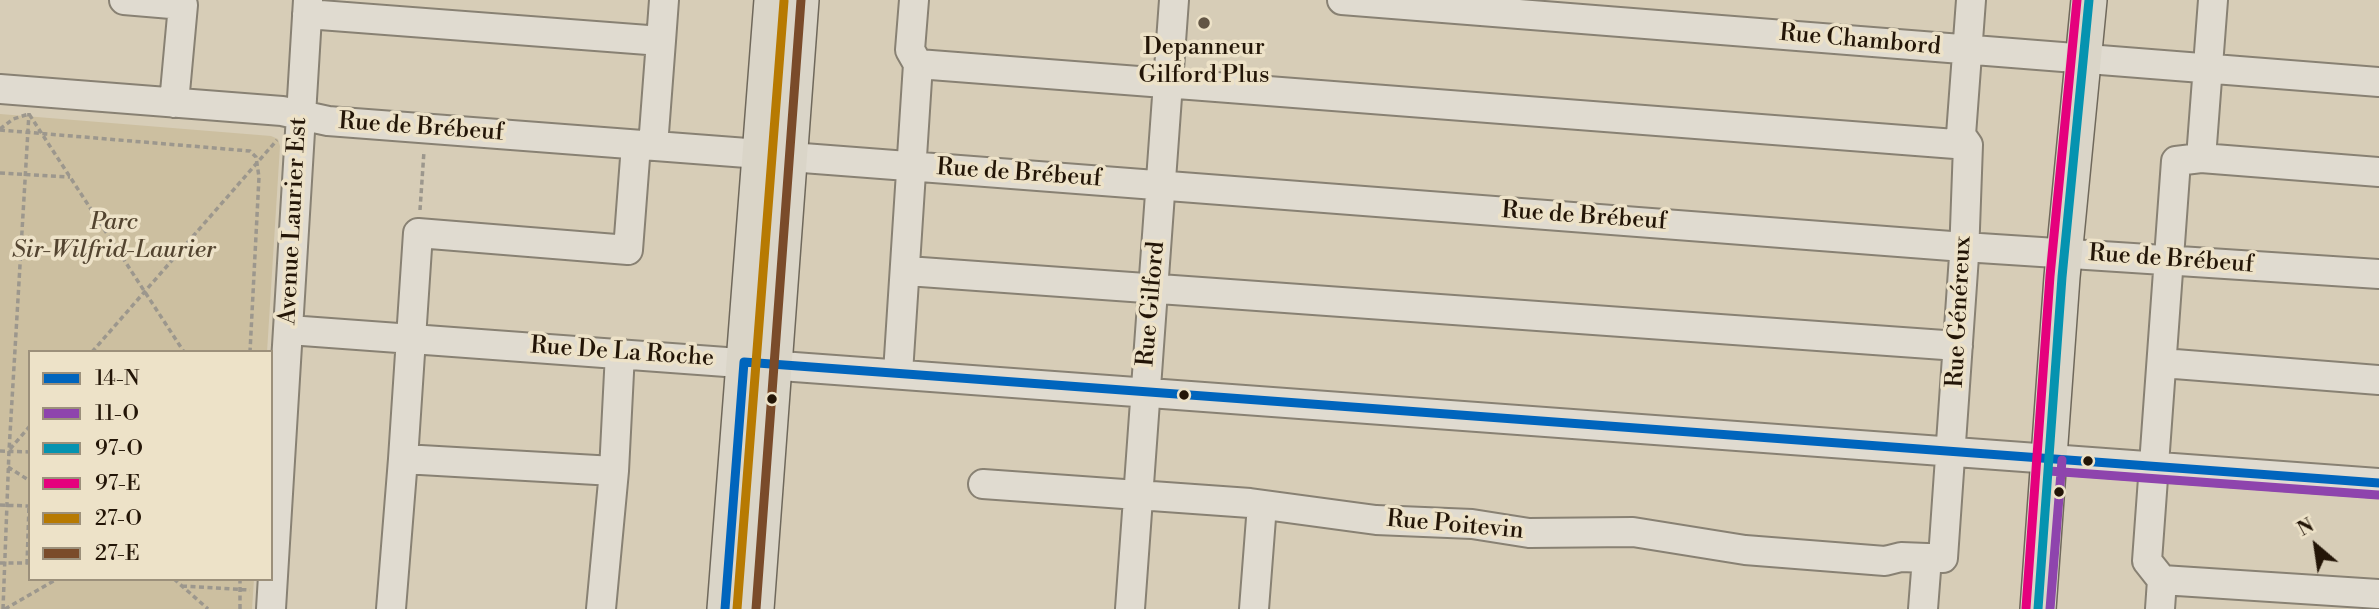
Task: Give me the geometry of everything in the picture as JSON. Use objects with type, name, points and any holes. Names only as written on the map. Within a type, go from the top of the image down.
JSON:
[{"type":"main road","points":[[772,0],[775,155]]},
{"type":"main road","points":[[725,609],[759,363],[775,155],[800,0]]},
{"type":"main road","points":[[2038,609],[2064,253],[2089,0]]},
{"type":"main road","points":[[756,609],[759,363]]},
{"type":"street","points":[[124,0],[183,5],[174,103]]},
{"type":"street","points":[[391,609],[418,233],[628,250],[662,41],[664,0]]},
{"type":"street","points":[[898,373],[918,64],[910,50],[914,0]]},
{"type":"street","name":"Rue Gilford","points":[[1130,609],[1144,391],[1163,185],[1174,0]]},
{"type":"street","name":"Rue Chambord","points":[[1342,0],[2379,82]]},
{"type":"street","name":"Rue Généreux","points":[[1927,558],[1943,558],[1964,247],[1968,145],[1961,135],[1971,0]]},
{"type":"street","points":[[2202,158],[2213,0]]},
{"type":"street","points":[[308,7],[662,41]]},
{"type":"street","name":"Avenue Laurier Est","points":[[273,496],[289,330],[308,7]]},
{"type":"street","points":[[918,64],[1968,145]]},
{"type":"street","name":"Rue de Brébeuf","points":[[0,89],[300,115],[328,121],[1964,247],[2379,274]]},
{"type":"street","points":[[2160,609],[2162,580],[2147,561],[2176,161],[2202,158],[2379,172]]},
{"type":"street","points":[[906,271],[1958,346]]},
{"type":"street","name":"Rue De La Roche","points":[[289,330],[2379,483]]},
{"type":"street","points":[[601,609],[614,471],[620,353]]},
{"type":"street","points":[[2162,363],[2379,380]]},
{"type":"street","points":[[403,459],[614,471]]},
{"type":"street","name":"Rue Poitevin","points":[[983,484],[1262,505],[1376,520],[1472,524],[1529,533],[1633,532],[1758,551],[1885,561],[1900,557],[1927,558]]},
{"type":"street","points":[[1254,609],[1262,505]]},
{"type":"street","points":[[1923,609],[1927,558]]},
{"type":"street","points":[[2162,580],[2379,594]]},
{"type":"street","name":"Avenue Laurier Est","points":[[263,600],[265,581]]},
{"type":"path","points":[[30,107],[2,563],[4,609],[53,581]]},
{"type":"path","points":[[0,130],[13,119],[29,114]]},
{"type":"path","points":[[29,114],[183,350]]},
{"type":"path","points":[[0,130],[250,151],[257,162],[259,177],[250,350]]},
{"type":"path","points":[[94,350],[280,136]]},
{"type":"path","points":[[418,233],[424,151]]},
{"type":"path","points":[[0,173],[70,177]]},
{"type":"path","points":[[9,451],[28,428]]},
{"type":"path","points":[[0,451],[28,452]]},
{"type":"path","points":[[8,467],[28,480]]},
{"type":"path","points":[[0,505],[28,506]]},
{"type":"path","points":[[2,563],[28,563]]},
{"type":"path","points":[[176,581],[208,609]]},
{"type":"path","points":[[240,581],[240,609]]},
{"type":"path","points":[[182,586],[240,590],[263,600]]},
{"type":"green space","name":"Parc Sir-Wilfrid-Laurier","points":[[0,114],[271,136],[278,139],[280,146],[267,350],[28,350],[28,581],[254,581],[252,609],[0,609]]},
{"type":"transit line","name":"27-E","points":[[756,609],[801,0]]},
{"type":"transit line","name":"97-E","points":[[2026,608],[2050,276],[2077,0]]},
{"type":"transit line","name":"97-O","points":[[2038,609],[2062,277],[2089,0]]},
{"type":"transit line","name":"27-O","points":[[737,609],[784,1]]},
{"type":"transit line","name":"14-N","points":[[725,609],[744,362],[2379,483]]},
{"type":"transit line","name":"11-O","points":[[2050,609],[2062,460]]},
{"type":"transit line","name":"11-O","points":[[2049,471],[2378,495]]},
{"type":"place","name":"Depanneur Gilford Plus","points":[[1204,23]]}]
